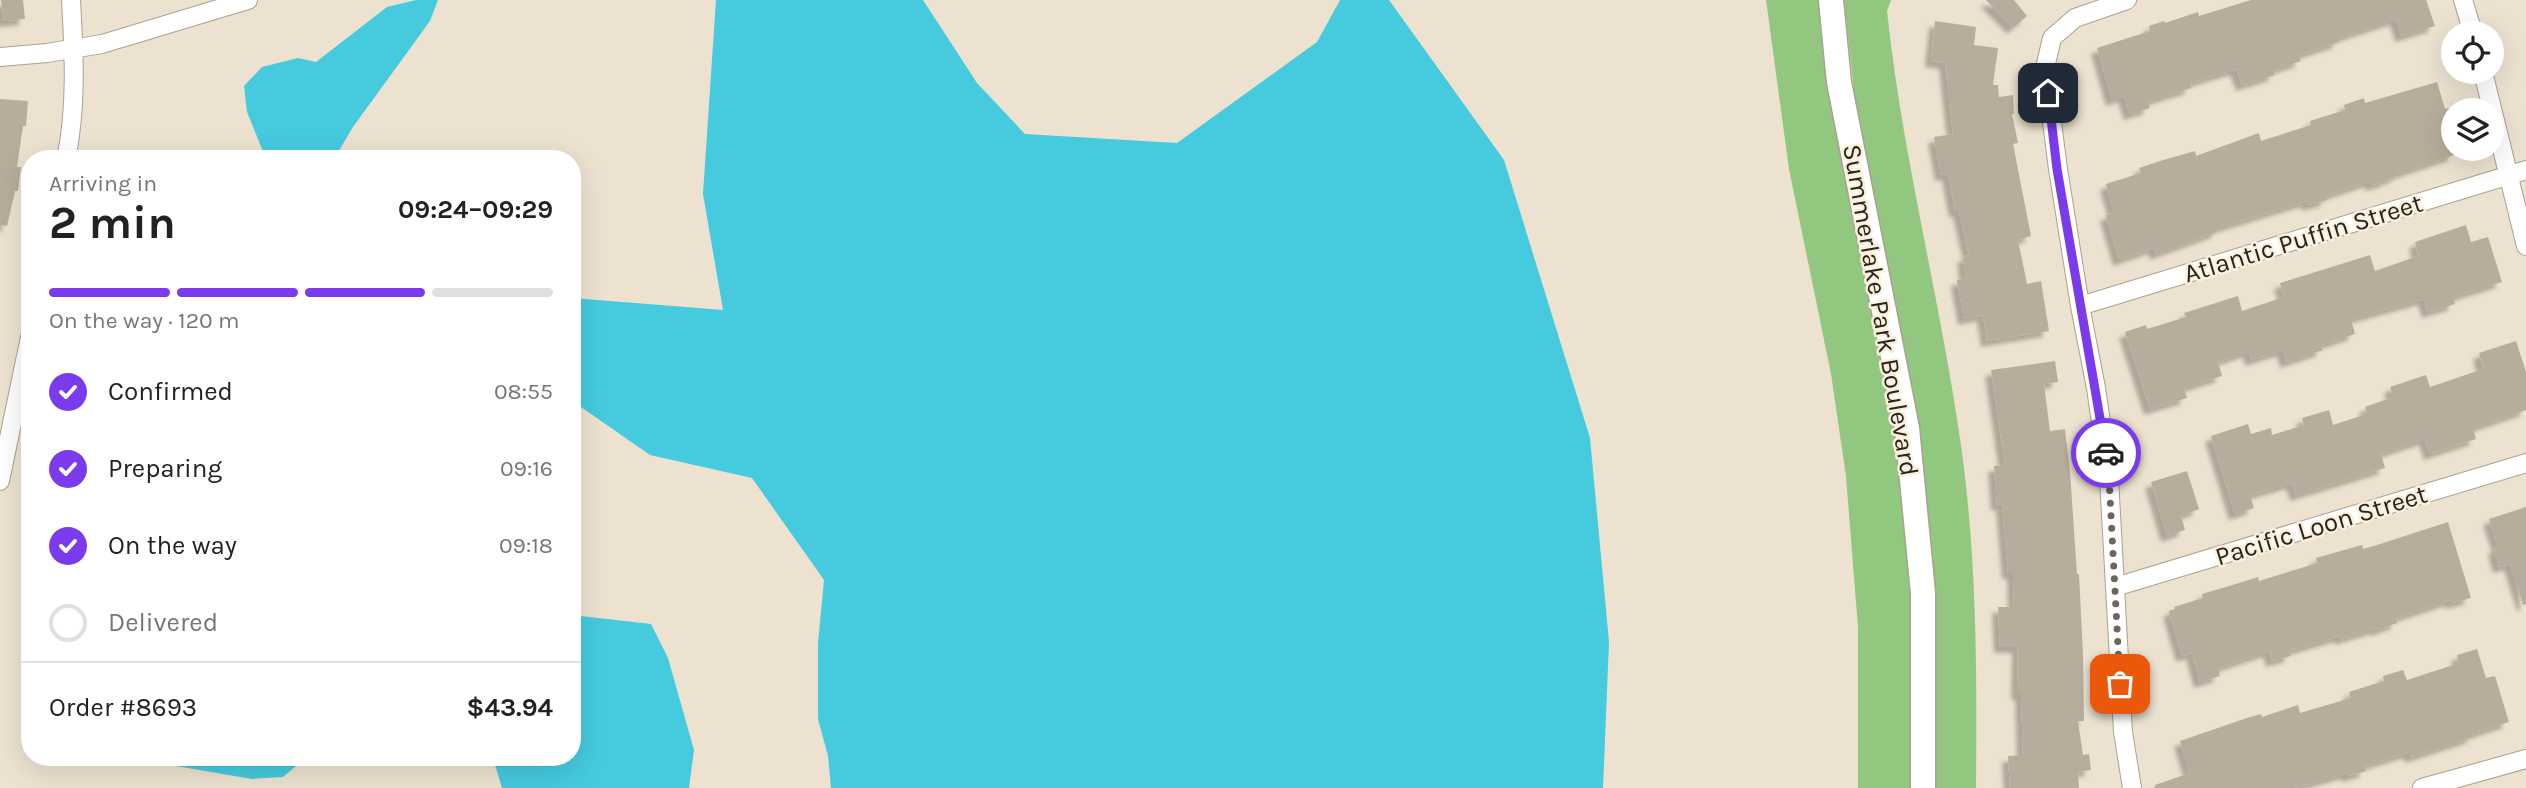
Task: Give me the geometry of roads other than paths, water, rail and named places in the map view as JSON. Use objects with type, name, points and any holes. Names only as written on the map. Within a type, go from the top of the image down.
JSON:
[{"type":"main road","name":"Summerlake Park Boulevard","points":[[1831,0],[1839,82],[1907,428],[1923,593],[1923,788]]},
{"type":"street","points":[[68,150],[72,132],[74,49],[71,0]]},
{"type":"street","points":[[0,57],[102,44],[248,0]]},
{"type":"street","points":[[2127,0],[2076,18],[2052,37],[2045,68],[2057,169],[2096,388],[2109,478],[2123,732],[2132,788]]},
{"type":"street","points":[[2463,0],[2469,21]]},
{"type":"street","points":[[2487,84],[2518,173],[2526,246]]},
{"type":"street","name":"Atlantic Puffin Street","points":[[2080,306],[2518,173]]},
{"type":"street","points":[[0,481],[21,380]]},
{"type":"street","name":"Pacific Loon Street","points":[[2115,587],[2526,463]]},
{"type":"street","points":[[2422,788],[2526,759]]},
{"type":"water","points":[[416,0],[438,0],[430,21],[339,150],[262,150],[247,112],[244,86],[262,67],[298,58],[316,62],[387,7]]},
{"type":"water","points":[[716,0],[923,0],[977,83],[1025,134],[1177,143],[1317,42],[1340,0],[1389,0],[1504,160],[1590,438],[1609,642],[1603,788],[831,788],[828,756],[818,719],[818,643],[824,580],[752,478],[650,455],[581,407],[581,299],[723,310],[703,194]]},
{"type":"water","points":[[581,616],[651,624],[668,658],[694,750],[689,788],[502,788],[495,766],[581,766]]},
{"type":"water","points":[[176,766],[296,766],[283,777],[252,779]]}]
